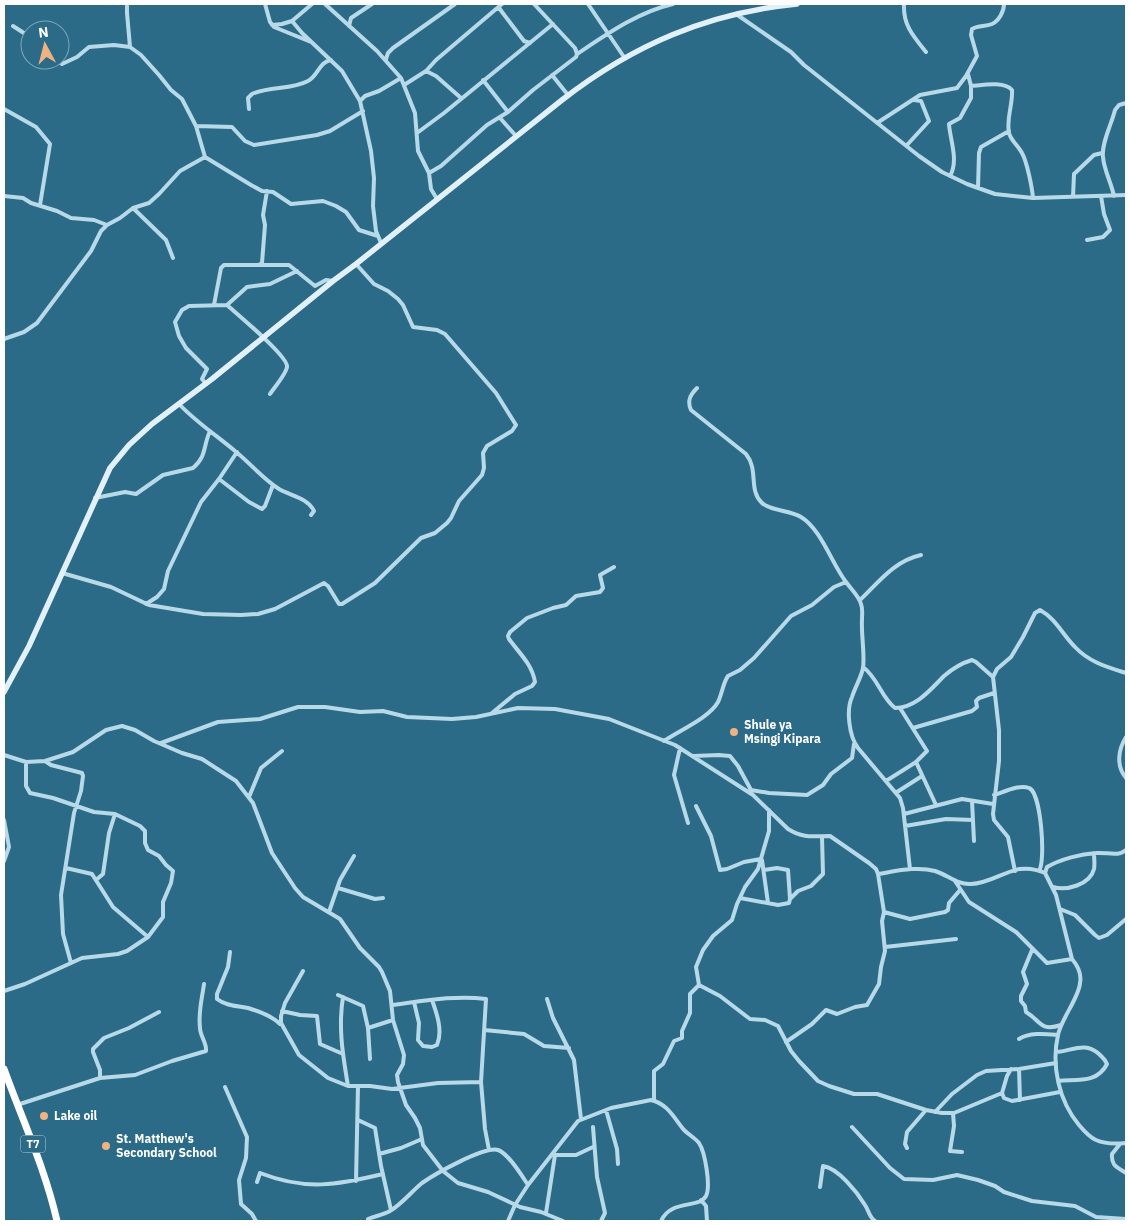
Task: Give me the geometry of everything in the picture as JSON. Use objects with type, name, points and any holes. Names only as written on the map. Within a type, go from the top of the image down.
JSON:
[{"type":"highway","name":"T7","points":[[4,1069],[42,1167],[52,1197],[57,1221]]},
{"type":"main road","points":[[4,692],[39,625],[110,468],[118,457],[152,424],[206,384],[332,281],[356,264],[568,95],[624,57],[677,31],[736,14],[797,4]]},
{"type":"street","points":[[127,4],[126,13],[130,47]]},
{"type":"street","points":[[265,4],[272,25],[313,43]]},
{"type":"street","points":[[272,25],[292,21],[312,4]]},
{"type":"street","points":[[325,4],[386,60],[402,78],[415,113],[418,151],[429,173],[431,189],[437,199]]},
{"type":"street","points":[[348,26],[351,18],[372,4]]},
{"type":"street","points":[[386,60],[386,55],[393,48],[455,4]]},
{"type":"street","points":[[404,85],[426,71],[436,60],[502,4]]},
{"type":"street","points":[[534,4],[575,48],[578,54]]},
{"type":"street","points":[[588,4],[624,57]]},
{"type":"street","points":[[429,173],[441,166],[487,126],[508,112],[578,54],[608,33],[654,10],[673,4]]},
{"type":"street","points":[[904,4],[904,16],[909,31],[926,52]]},
{"type":"street","points":[[877,123],[924,94],[957,88],[968,74],[977,56],[971,35],[972,29],[979,25],[994,23],[1003,13],[1004,4]]},
{"type":"street","points":[[498,8],[524,41],[530,43]]},
{"type":"street","points":[[736,14],[791,52],[919,156],[950,176],[995,194],[1033,198],[1126,195]]},
{"type":"street","points":[[292,21],[332,60],[360,101],[371,152],[374,178],[373,206],[380,243]]},
{"type":"street","points":[[417,133],[553,24]]},
{"type":"street","points":[[13,26],[20,31]]},
{"type":"street","points":[[524,41],[524,48]]},
{"type":"street","points":[[70,60],[89,47],[114,45],[130,47],[141,55],[171,90],[182,99],[196,126],[205,157],[251,186],[273,192],[291,204],[319,201],[329,202],[346,212],[359,230],[378,236]]},
{"type":"street","points":[[248,110],[248,98],[252,94],[309,81],[325,62],[332,60]]},
{"type":"street","points":[[426,71],[436,76],[461,98]]},
{"type":"street","points":[[950,176],[954,160],[949,124],[960,116],[971,98],[968,74]]},
{"type":"street","points":[[552,75],[568,95]]},
{"type":"street","points":[[360,101],[365,96],[402,78]]},
{"type":"street","points":[[483,80],[508,112]]},
{"type":"street","points":[[971,86],[997,85],[1010,88],[1012,95],[1008,118],[1009,131],[1013,142],[1023,156],[1033,198]]},
{"type":"street","points":[[356,94],[365,96]]},
{"type":"street","points":[[907,145],[929,121],[921,101],[912,100]]},
{"type":"street","points":[[1114,196],[1102,152],[1115,110],[1119,105],[1126,103]]},
{"type":"street","points":[[4,109],[36,126],[50,144],[40,205]]},
{"type":"street","points":[[196,126],[232,127],[245,141],[259,145],[330,131],[363,111]]},
{"type":"street","points":[[500,118],[516,136]]},
{"type":"street","points":[[978,188],[979,153],[981,147],[1009,131]]},
{"type":"street","points":[[1073,197],[1074,174],[1094,155],[1102,152]]},
{"type":"street","points":[[4,339],[24,332],[37,323],[91,251],[101,231],[107,225],[133,208],[149,203],[180,171],[205,157]]},
{"type":"street","points":[[259,265],[262,263],[264,251],[265,226],[263,215],[268,196],[267,191]]},
{"type":"street","points":[[4,196],[20,198],[66,216],[94,220],[107,225]]},
{"type":"street","points":[[1087,240],[1103,236],[1110,230],[1104,214],[1101,196]]},
{"type":"street","points":[[133,208],[166,240],[173,258]]},
{"type":"street","points":[[62,573],[111,587],[146,604],[203,614],[258,614],[275,609],[324,583],[340,604],[342,604],[376,583],[421,538],[435,533],[447,523],[459,501],[482,475],[484,468],[483,454],[487,446],[512,432],[516,426],[496,393],[445,334],[437,330],[413,327],[398,299],[374,284],[356,264]]},
{"type":"street","points":[[214,305],[222,266],[289,265],[315,286],[326,280],[332,281]]},
{"type":"street","points":[[227,305],[247,287],[270,284],[297,271]]},
{"type":"street","points":[[206,384],[202,379],[207,369],[186,348],[174,324],[185,308],[189,306],[227,305],[264,338],[286,363],[287,366],[270,394]]},
{"type":"street","points":[[697,388],[690,396],[691,410],[751,460],[753,464],[754,492],[766,506],[786,510],[802,517],[807,522],[860,600],[862,609],[863,667],[850,699],[850,718],[854,743],[852,758],[831,774],[823,785],[807,795],[751,790]]},
{"type":"street","points":[[179,404],[273,485],[312,506],[314,511],[311,515]]},
{"type":"street","points":[[95,498],[125,492],[136,494],[163,475],[193,468],[205,452],[206,439],[210,431]]},
{"type":"street","points":[[146,604],[157,597],[164,589],[168,571],[201,502],[219,479],[236,452]]},
{"type":"street","points":[[219,479],[249,502],[262,509],[273,485]]},
{"type":"street","points":[[860,600],[888,571],[908,558],[921,555]]},
{"type":"street","points":[[490,715],[514,694],[532,686],[535,682],[524,656],[509,639],[510,632],[527,618],[566,605],[576,596],[600,592],[603,588],[600,575],[614,567]]},
{"type":"street","points":[[664,741],[704,716],[716,706],[728,676],[740,670],[754,658],[791,616],[812,605],[834,587],[846,582]]},
{"type":"street","points":[[1015,871],[1008,837],[994,820],[993,804],[998,761],[999,730],[993,677],[997,669],[1008,660],[1023,637],[1035,613],[1040,610],[1047,615],[1075,647],[1089,658],[1105,667],[1126,673]]},
{"type":"street","points":[[863,667],[873,676],[893,707],[900,708],[923,696],[945,675],[967,662],[974,660],[993,677]]},
{"type":"street","points":[[913,728],[972,711],[977,707],[976,701],[978,698],[994,693]]},
{"type":"street","points":[[161,743],[218,722],[260,719],[298,707],[324,706],[360,712],[383,711],[407,717],[452,719],[490,715],[518,708],[555,709],[602,717],[680,748],[753,795],[788,829],[810,837],[829,836],[834,838],[869,863],[876,869],[878,874],[884,912],[882,921],[885,947],[880,984],[867,1005],[855,1007],[837,1014],[829,1010],[824,1011],[812,1024],[786,1042]]},
{"type":"street","points":[[886,781],[916,762],[927,751],[900,708]]},
{"type":"street","points":[[4,755],[26,762],[44,761],[73,752],[83,747],[98,734],[113,728],[127,727],[209,763],[236,781],[249,797],[272,853],[295,888],[303,897],[342,922],[357,945],[379,967],[390,991],[393,1020],[404,1055],[403,1064],[397,1075],[400,1089],[406,1105],[420,1128],[424,1146],[442,1171],[456,1182],[488,1192],[515,1205],[547,1214],[563,1221]]},
{"type":"street","points":[[1126,736],[1118,762],[1121,772],[1126,778]]},
{"type":"street","points":[[854,743],[897,792],[904,814],[910,869]]},
{"type":"street","points":[[680,748],[674,774],[688,823]]},
{"type":"street","points":[[249,797],[260,768],[282,751]]},
{"type":"street","points":[[693,756],[730,756],[753,795]]},
{"type":"street","points":[[44,761],[51,765],[82,773],[83,776],[81,791],[74,813],[61,895],[61,922],[71,963]]},
{"type":"street","points":[[4,991],[25,984],[82,958],[118,954],[127,951],[148,937],[163,917],[164,902],[171,883],[173,870],[166,866],[159,856],[148,850],[143,828],[115,814],[94,812],[53,798],[30,793],[26,786],[26,762]]},
{"type":"street","points":[[916,762],[936,804]]},
{"type":"street","points":[[897,792],[922,776]]},
{"type":"street","points":[[994,795],[1022,787],[1030,788],[1033,791],[1038,804],[1043,863],[1039,871]]},
{"type":"street","points":[[904,814],[936,804],[962,799],[993,804]]},
{"type":"street","points":[[972,801],[974,842]]},
{"type":"street","points":[[696,806],[711,836],[720,870],[762,858]]},
{"type":"street","points":[[654,1101],[654,1071],[663,1064],[674,1041],[682,1038],[682,1031],[690,1013],[690,994],[698,985],[696,967],[700,957],[713,936],[732,920],[746,884],[758,870],[769,831],[769,809]]},
{"type":"street","points":[[96,880],[103,874],[109,833],[115,814]]},
{"type":"street","points":[[4,820],[9,847],[4,861]]},
{"type":"street","points":[[906,826],[946,820],[973,820]]},
{"type":"street","points":[[740,898],[768,903],[787,904],[790,902],[790,899],[798,891],[811,886],[823,874],[822,837]]},
{"type":"street","points":[[1045,873],[1048,867],[1058,862],[1094,853],[1120,854],[1126,850]]},
{"type":"street","points":[[1053,887],[1060,889],[1070,887],[1087,880],[1094,869],[1094,853]]},
{"type":"street","points":[[329,912],[344,872],[354,856]]},
{"type":"street","points":[[762,858],[768,903]]},
{"type":"street","points":[[66,868],[89,873],[96,880],[108,901],[148,937]]},
{"type":"street","points":[[764,870],[777,868],[788,870],[790,899]]},
{"type":"street","points":[[878,874],[910,869],[934,871],[944,874],[955,881],[977,884],[1015,871],[1028,869],[1045,873],[1053,887],[1060,909],[1072,959],[1079,968],[1080,983],[1058,1036],[1056,1063],[1060,1092],[1076,1122],[1091,1137],[1097,1141],[1126,1143]]},
{"type":"street","points":[[955,881],[969,902],[1016,932],[1047,963],[1072,959]]},
{"type":"street","points":[[338,888],[375,898],[382,898]]},
{"type":"street","points":[[884,912],[910,919],[945,912],[948,910],[949,902],[960,890]]},
{"type":"street","points":[[1060,909],[1075,915],[1099,938],[1108,935],[1126,919]]},
{"type":"street","points":[[885,947],[956,939]]},
{"type":"street","points":[[1032,950],[1023,972],[1027,984],[1021,996],[1021,1001],[1025,1006],[1026,1012],[1044,1027],[1048,1029],[1061,1025]]},
{"type":"street","points":[[230,952],[228,967],[217,994],[218,999],[225,1004],[251,1009],[274,1019],[282,1025]]},
{"type":"street","points":[[303,971],[289,994],[280,1018],[296,1050],[304,1060],[328,1078],[348,1086],[400,1089],[438,1083],[481,1082]]},
{"type":"street","points":[[17,1105],[100,1078],[132,1076],[172,1061],[207,1051],[199,1024],[200,1002],[204,984]]},
{"type":"street","points":[[698,985],[720,996],[750,1019],[765,1020],[778,1026],[786,1042],[799,1060],[816,1079],[825,1084],[854,1094],[877,1094],[926,1110],[953,1113],[1002,1093]]},
{"type":"street","points":[[338,995],[363,1006],[368,1028],[370,1059]]},
{"type":"street","points":[[343,997],[340,1021],[342,1054],[348,1086]]},
{"type":"street","points":[[392,1005],[469,997],[486,999],[481,1082],[485,1129],[489,1150]]},
{"type":"street","points":[[414,1002],[419,1023],[418,1040],[423,1046],[432,1047],[437,1045],[440,1040],[440,1031],[432,1000]]},
{"type":"street","points":[[547,1000],[553,1018],[574,1060],[581,1119]]},
{"type":"street","points":[[282,1011],[317,1016],[320,1044],[342,1054]]},
{"type":"street","points":[[100,1078],[100,1070],[93,1052],[97,1045],[104,1038],[129,1028],[159,1012]]},
{"type":"street","points":[[368,1028],[393,1020]]},
{"type":"street","points":[[484,1030],[524,1034],[544,1046],[569,1048]]},
{"type":"street","points":[[1019,1038],[1034,1035],[1058,1036]]},
{"type":"street","points":[[1056,1052],[1077,1047],[1088,1047],[1106,1060],[1103,1070],[1093,1078],[1058,1081]]},
{"type":"street","points":[[935,1112],[952,1094],[977,1075],[989,1070],[1019,1069],[1056,1063]]},
{"type":"street","points":[[1012,1069],[1007,1076],[1002,1093],[1006,1100],[1020,1100],[1060,1092]]},
{"type":"street","points":[[1019,1069],[1020,1100]]},
{"type":"street","points":[[356,1181],[358,1086]]},
{"type":"street","points":[[225,1087],[247,1137],[246,1158],[239,1180],[240,1204],[252,1214],[256,1221]]},
{"type":"street","points":[[508,1221],[515,1205],[528,1185],[581,1119],[626,1104],[654,1101],[668,1109],[684,1130],[698,1142],[708,1182],[706,1195],[701,1200],[671,1209],[665,1213],[661,1221]]},
{"type":"street","points":[[606,1110],[617,1149],[618,1164]]},
{"type":"street","points":[[907,1148],[905,1144],[907,1132],[926,1110]]},
{"type":"street","points":[[953,1113],[954,1126],[950,1151],[962,1152]]},
{"type":"street","points":[[358,1120],[375,1128],[391,1210]]},
{"type":"street","points":[[593,1127],[593,1147],[597,1177],[605,1209],[605,1216],[602,1221]]},
{"type":"street","points":[[852,1127],[890,1168],[902,1178],[933,1180],[958,1175],[978,1180],[995,1186],[1004,1192],[1032,1201],[1075,1206],[1096,1217],[1126,1219]]},
{"type":"street","points":[[379,1154],[401,1148],[422,1139]]},
{"type":"street","points":[[1120,1144],[1112,1154],[1113,1163],[1115,1167],[1126,1173]]},
{"type":"street","points":[[553,1155],[576,1155],[593,1147]]},
{"type":"street","points":[[368,1219],[391,1210],[422,1183],[442,1171],[465,1159],[489,1150],[498,1150],[505,1154],[528,1185]]},
{"type":"street","points":[[549,1221],[547,1214],[553,1155]]},
{"type":"street","points":[[820,1187],[823,1166],[836,1170],[865,1204],[870,1217],[876,1221]]},
{"type":"street","points":[[256,1182],[260,1173],[278,1180],[299,1184],[356,1181],[383,1174]]},
{"type":"street","points":[[701,1200],[706,1206],[707,1221]]},
{"type":"place","name":"Shule ya Msingi Kipara","points":[[734,732]]},
{"type":"place","name":"Lake oil","points":[[44,1116]]},
{"type":"place","name":"St. Matthew's Secondary School","points":[[106,1146]]}]
